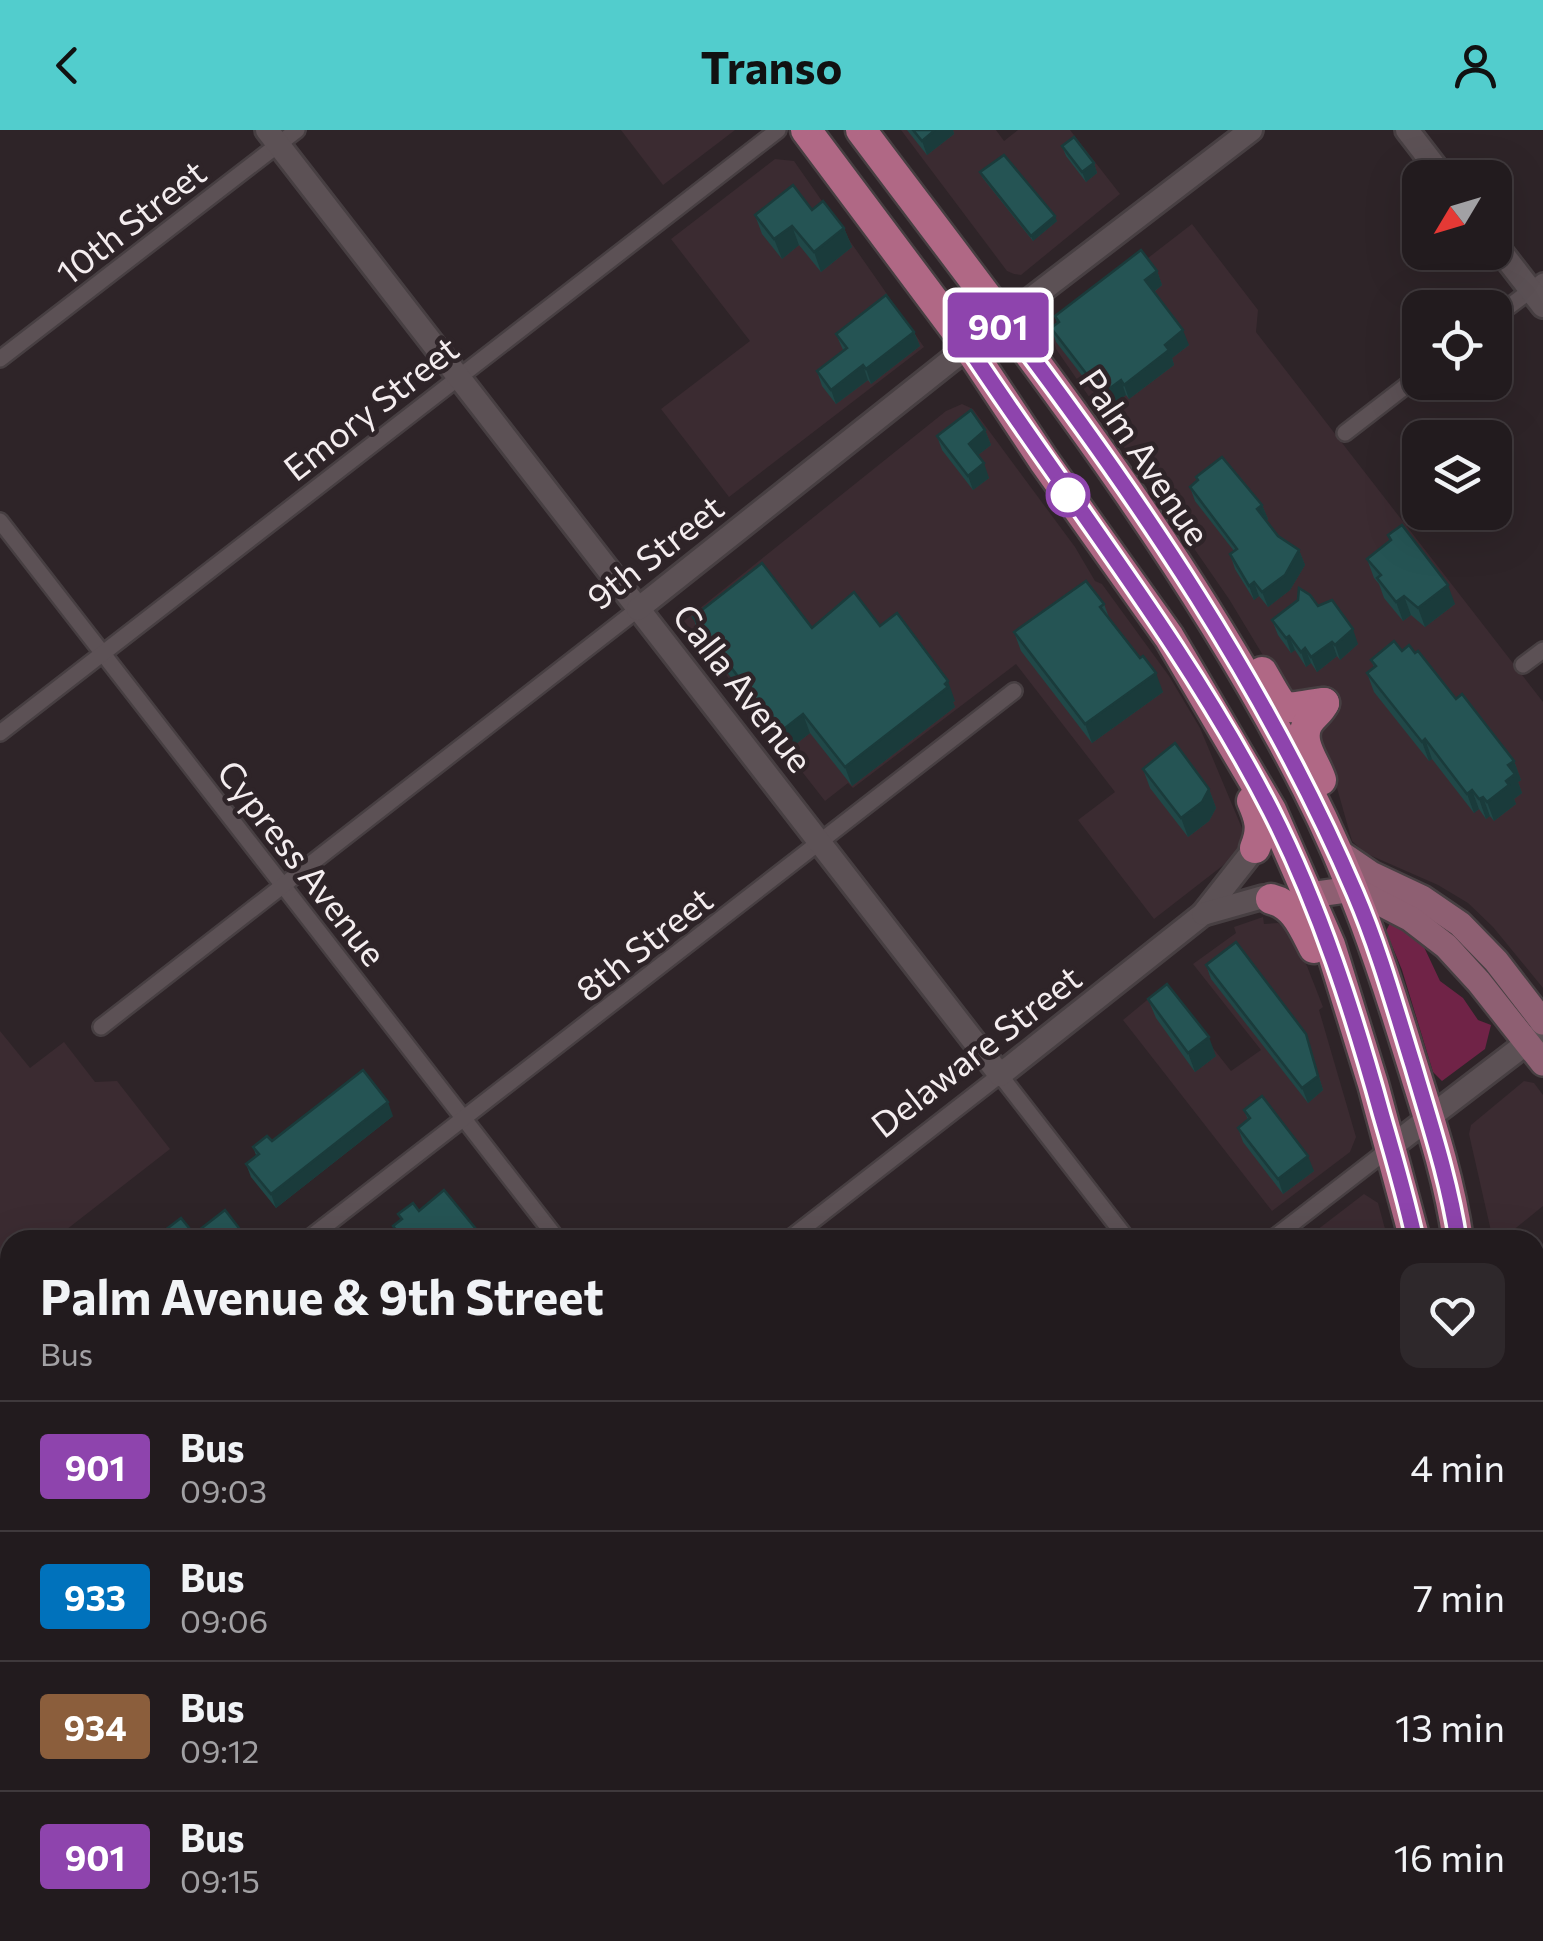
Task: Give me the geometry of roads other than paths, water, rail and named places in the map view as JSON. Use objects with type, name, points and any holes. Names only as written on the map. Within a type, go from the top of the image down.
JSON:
[{"type":"highway","points":[[806,130],[969,348],[1168,637],[1271,810],[1310,894],[1344,991],[1413,1230]]},
{"type":"highway","name":"Palm Avenue","points":[[861,130],[1142,510],[1230,652],[1306,787],[1353,888],[1384,968],[1451,1194],[1456,1230]]},
{"type":"highway","points":[[1142,510],[1199,570],[1284,706],[1294,710],[1324,703],[1304,734],[1326,802],[1328,835]]},
{"type":"highway","points":[[1235,746],[1260,820],[1261,834],[1255,848]]},
{"type":"highway","points":[[1271,899],[1284,902],[1298,917],[1328,972],[1344,991]]},
{"type":"main road","name":"Palm Avenue","points":[[1328,835],[1371,874],[1422,898],[1460,924],[1496,961],[1543,1022]]},
{"type":"main road","points":[[1310,894],[1353,888],[1411,919],[1446,946],[1538,1046]]},
{"type":"street","name":"Emory Street","points":[[0,733],[778,130]]},
{"type":"street","name":"9th Street","points":[[101,1027],[1252,130]]},
{"type":"street","points":[[1407,130],[1430,160]]},
{"type":"street","name":"Calla Avenue","points":[[281,135],[458,376],[1120,1230]]},
{"type":"street","name":"10th Street","points":[[0,359],[281,135]]},
{"type":"street","points":[[1512,263],[1539,292],[1512,308]]},
{"type":"street","points":[[1345,433],[1402,389]]},
{"type":"street","name":"Cypress Avenue","points":[[0,521],[550,1230]]},
{"type":"street","points":[[1524,666],[1543,650]]},
{"type":"street","name":"8th Street","points":[[321,1230],[1014,691]]},
{"type":"street","name":"Delaware Street","points":[[801,1230],[1204,914],[1255,848]]},
{"type":"street","name":"Delaware Street","points":[[1204,914],[1263,897],[1271,899]]},
{"type":"street","points":[[1284,1230],[1391,1147],[1538,1046]]}]
